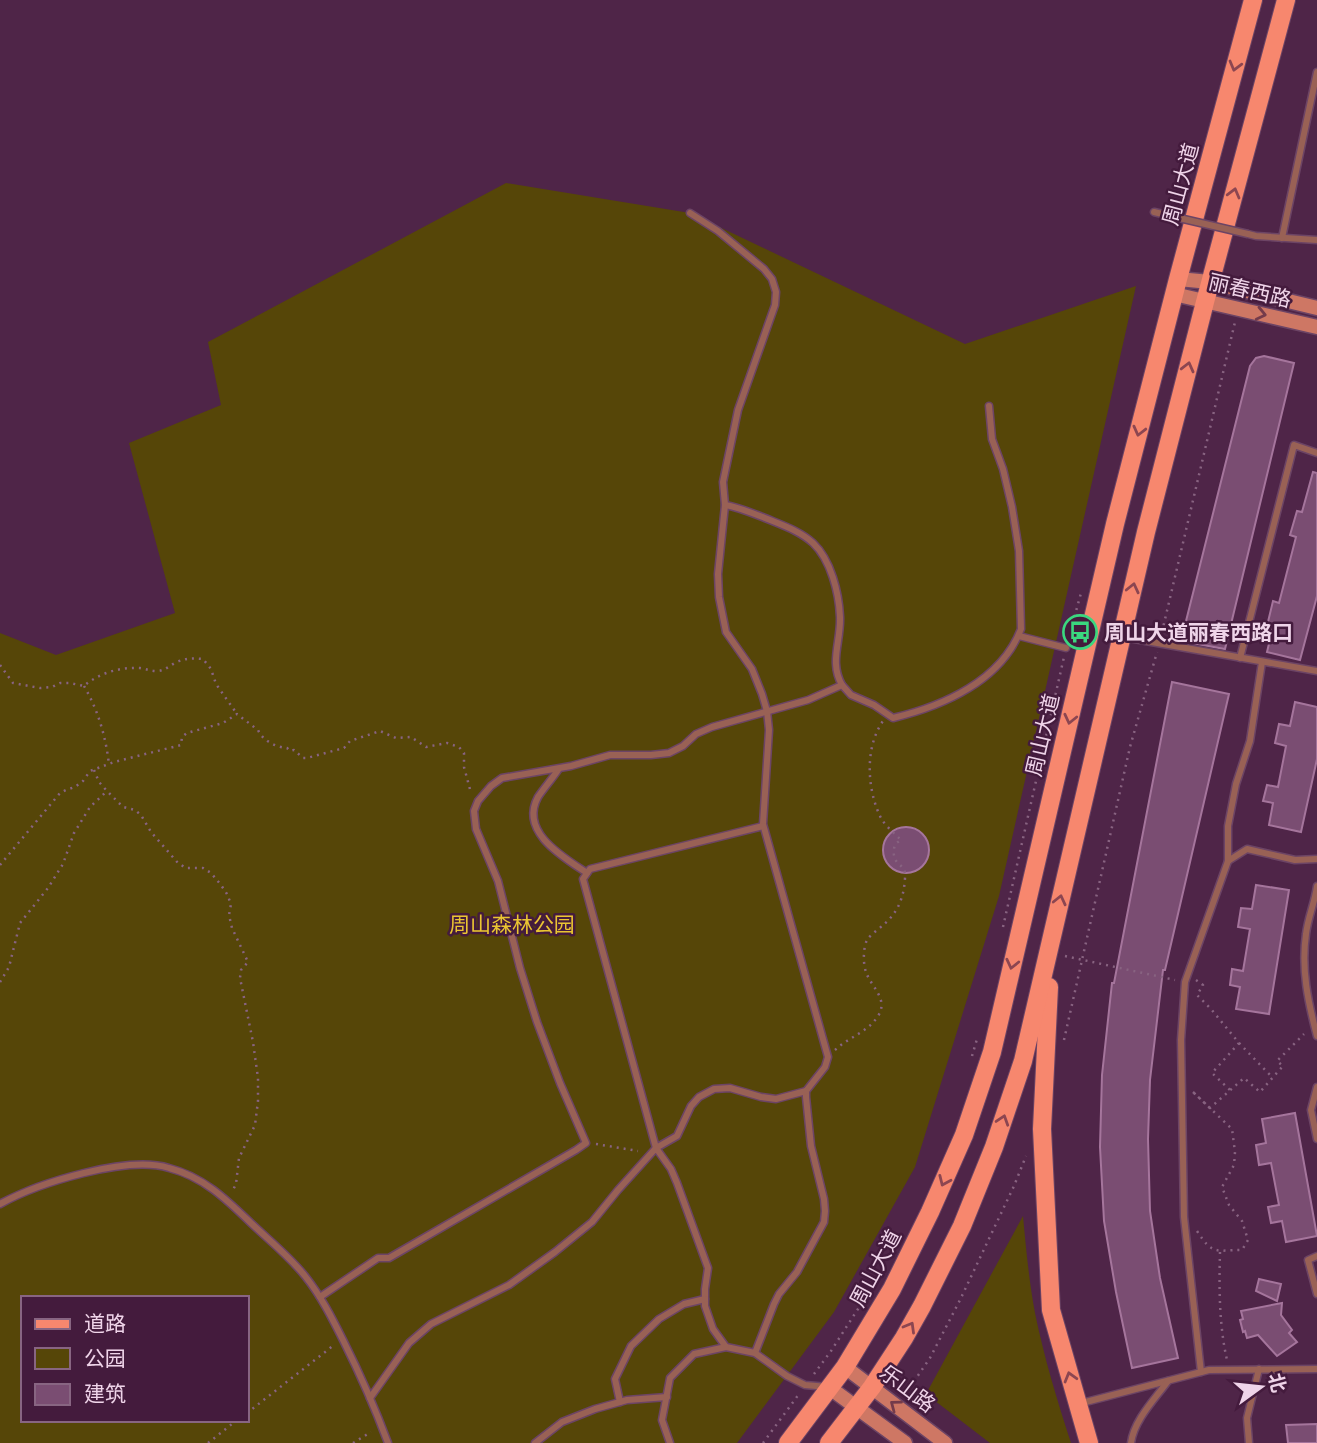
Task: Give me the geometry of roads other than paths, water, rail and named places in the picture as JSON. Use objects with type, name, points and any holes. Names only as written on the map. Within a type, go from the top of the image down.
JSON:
[{"type":"main road","name":"周山大道","points":[[788,1443],[845,1367],[892,1289],[964,1135],[992,1052],[1115,524],[1253,0]]},
{"type":"main road","points":[[829,1443],[872,1387],[922,1306],[962,1226],[985,1170],[1023,1061],[1146,532],[1286,0]]},
{"type":"main road","name":"丽春西路","points":[[1176,286],[1210,282],[1317,308]]},
{"type":"main road","name":"丽春西路","points":[[1176,286],[1205,302],[1317,327]]},
{"type":"main road","points":[[1050,947],[1042,1129],[1051,1310],[1089,1443]]},
{"type":"main road","name":"乐山路","points":[[845,1367],[945,1443]]},
{"type":"main road","points":[[830,1388],[905,1443]]},
{"type":"lane","points":[[1282,238],[1317,72]]},
{"type":"lane","points":[[1154,212],[1248,234],[1317,240]]},
{"type":"lane","points":[[370,1398],[409,1343],[431,1324],[509,1284],[592,1222],[656,1148],[677,1136],[691,1106],[699,1097],[713,1089],[730,1088],[776,1099],[806,1091],[825,1067],[828,1057],[764,825],[769,730],[767,711],[752,669],[726,632],[718,574],[724,505],[723,482],[738,410],[775,305],[776,292],[772,279],[764,269],[718,231],[690,213]]},
{"type":"lane","points":[[724,505],[757,515],[801,534],[823,555],[838,598],[840,619],[836,674],[851,695],[874,705],[893,718],[955,697],[980,681],[1000,662],[1021,629],[1019,551],[1003,468],[992,439],[989,406]]},
{"type":"lane","points":[[1240,658],[1294,445],[1317,453]]},
{"type":"lane","points":[[1019,636],[1066,648]]},
{"type":"lane","points":[[1122,636],[1317,671]]},
{"type":"lane","points":[[1201,1372],[1184,1217],[1181,1040],[1186,979],[1228,861],[1228,826],[1236,785],[1250,741],[1262,662]]},
{"type":"lane","points":[[320,1297],[378,1258],[389,1258],[586,1143],[537,1022],[498,881],[477,829],[474,811],[478,801],[502,778],[558,769],[610,755],[669,752],[712,727],[808,700],[842,685]]},
{"type":"lane","points":[[558,769],[538,798],[533,812],[538,833],[557,853],[587,873]]},
{"type":"lane","points":[[726,1347],[713,1329],[705,1306],[708,1268],[671,1169],[656,1148],[583,879],[590,869],[764,825]]},
{"type":"lane","points":[[1228,861],[1247,849],[1295,860],[1317,859]]},
{"type":"lane","points":[[1317,886],[1306,932],[1304,957],[1306,994],[1317,1036]]},
{"type":"lane","points":[[1317,1087],[1311,1110],[1317,1139]]},
{"type":"lane","points":[[755,1353],[779,1294],[796,1272],[824,1222],[824,1199],[811,1146],[806,1091]]},
{"type":"lane","points":[[0,1203],[19,1193],[69,1178],[139,1164],[167,1167],[194,1176],[226,1199],[304,1275],[320,1297],[370,1398],[388,1443]]},
{"type":"lane","points":[[1317,1255],[1308,1260],[1317,1294]]},
{"type":"lane","points":[[620,1402],[615,1379],[631,1346],[659,1319],[684,1304],[705,1298]]},
{"type":"lane","points":[[670,1443],[662,1420],[670,1378],[694,1354],[726,1347],[755,1353],[787,1376],[805,1385],[830,1388]]},
{"type":"lane","points":[[1249,1443],[1247,1418],[1259,1369]]},
{"type":"lane","points":[[1077,1404],[1201,1372],[1317,1369]]},
{"type":"lane","points":[[1131,1443],[1132,1435],[1145,1412],[1168,1381]]},
{"type":"lane","points":[[535,1443],[562,1422],[594,1409],[620,1402],[667,1397]]},
{"type":"place","name":"周山大道丽春西路口","points":[[1080,632]]},
{"type":"park label","name":"周山森林公园","points":[[512,924]]}]
